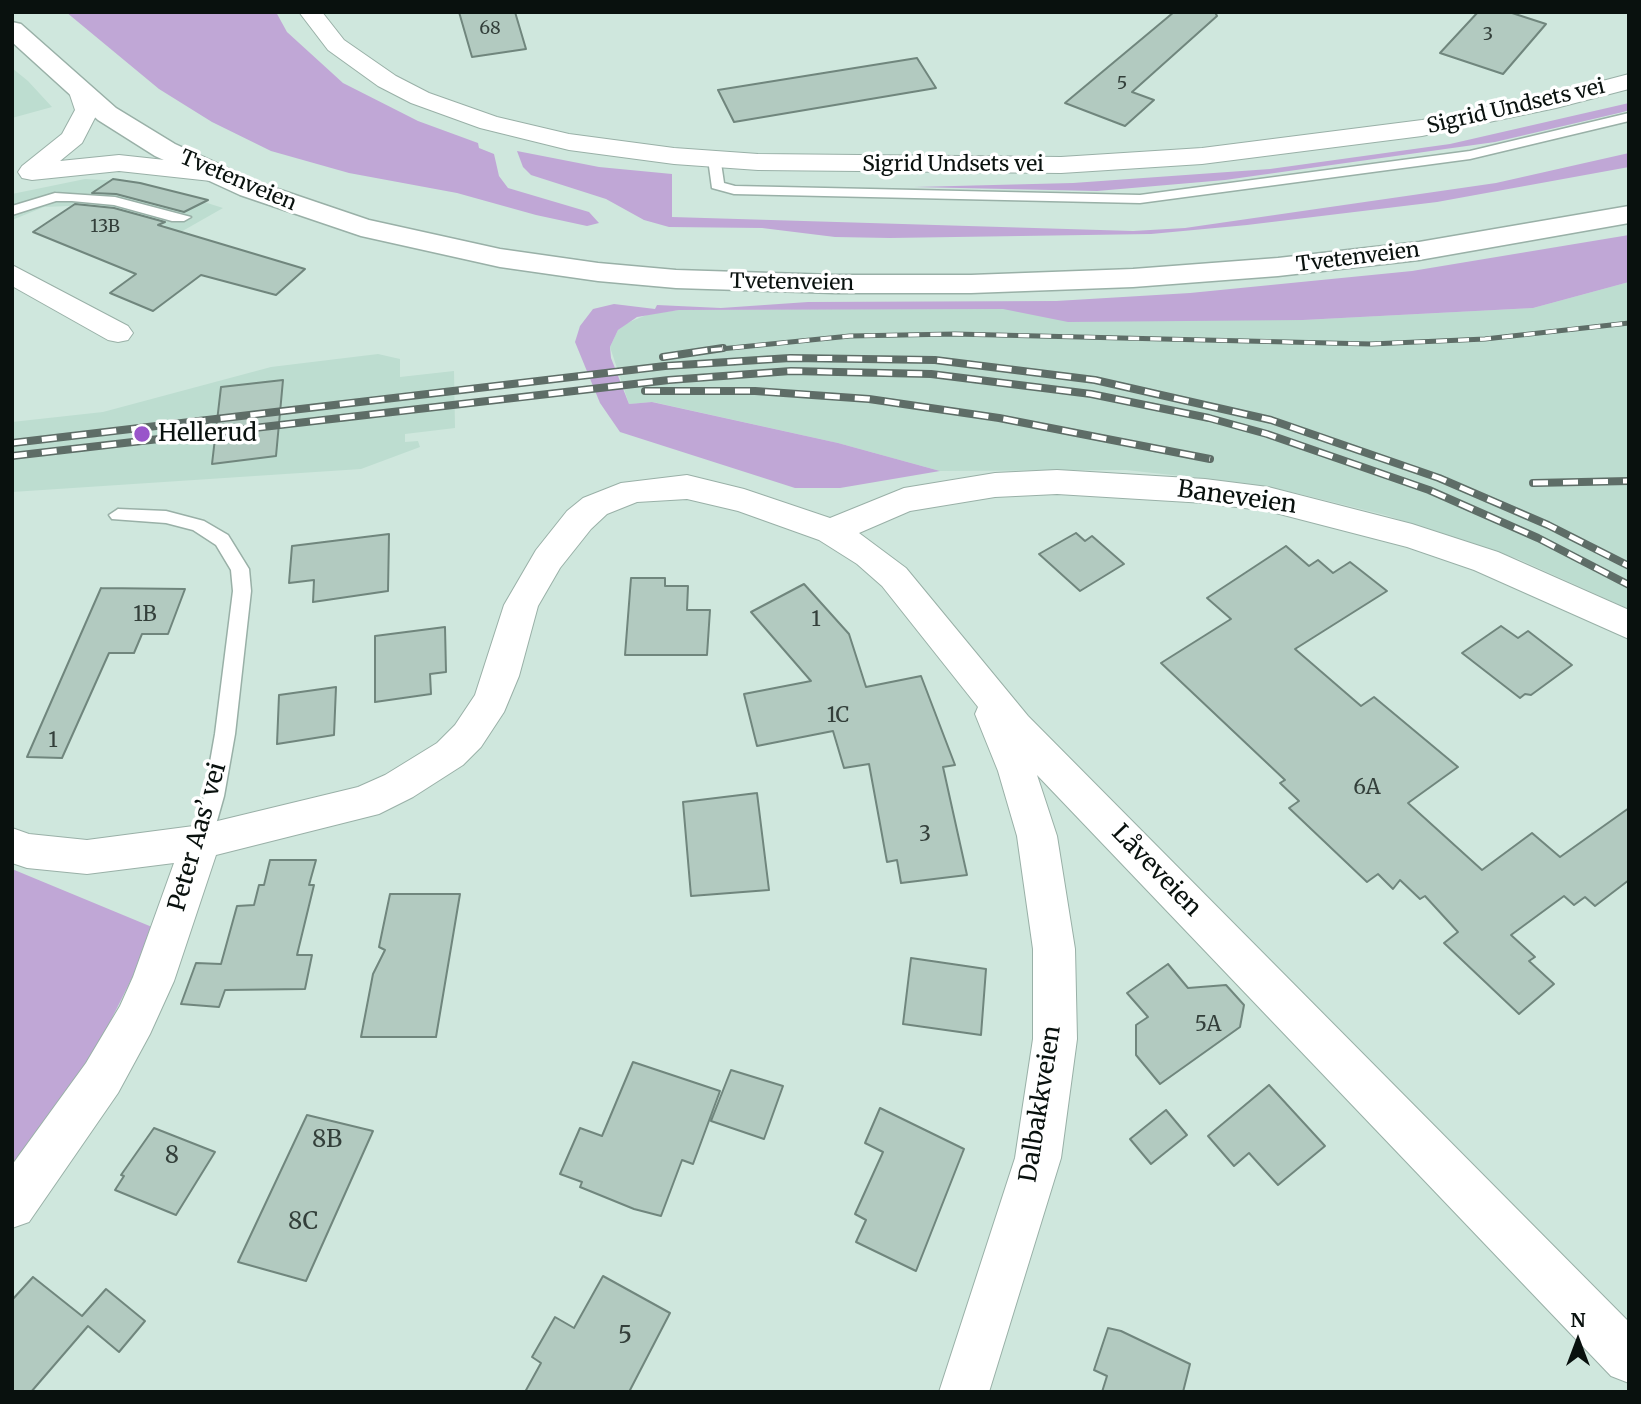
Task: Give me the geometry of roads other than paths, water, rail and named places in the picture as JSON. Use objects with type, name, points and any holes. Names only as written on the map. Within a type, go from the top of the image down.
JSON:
[{"type":"main road","name":"Tvetenveien","points":[[12,29],[81,92],[130,129],[211,173],[361,227],[500,258],[624,275],[769,283],[1052,282],[1206,273],[1419,251],[1562,229],[1629,214]]},
{"type":"street","name":"Sigrid Undsets vei","points":[[310,12],[327,35],[360,64],[420,98],[453,111],[520,132],[569,142],[715,159],[988,165],[1202,156],[1422,128],[1556,101],[1629,81]]},
{"type":"street","points":[[22,176],[73,138],[87,110],[81,92]]},
{"type":"street","points":[[22,176],[119,163],[211,173]]},
{"type":"street","points":[[12,274],[118,333]]},
{"type":"street","name":"Baneveien","points":[[831,531],[904,500],[995,485],[1057,482],[1205,491],[1268,499],[1412,536],[1486,561],[1629,625]]},
{"type":"street","name":"Låveveien","points":[[12,845],[27,851],[87,857],[201,842],[365,802],[399,786],[450,754],[468,736],[491,701],[521,605],[548,559],[579,520],[595,506],[633,491],[687,487],[744,501],[831,531],[869,555],[894,576],[984,691],[1629,1358]]},
{"type":"street","name":"Dalbakkveien","points":[[964,1392],[1038,1158],[1055,1039],[1055,949],[1037,835],[1017,771],[984,691]]},
{"type":"street","name":"Peter Aas’ vei","points":[[12,1205],[102,1078],[135,1020],[153,981],[201,842]]},
{"type":"lane","points":[[715,159],[717,185],[734,190],[1140,199],[1470,155],[1629,117]]},
{"type":"lane","points":[[12,211],[55,197],[72,197],[115,201],[172,217],[184,217]]},
{"type":"lane","name":"Peter Aas’ vei","points":[[118,515],[166,517],[198,526],[222,540],[240,569],[242,591],[225,734],[214,796],[201,842]]},
{"type":"railway","points":[[711,350],[850,336],[955,334],[1371,344],[1485,339],[1629,323]]},
{"type":"railway","points":[[663,357],[723,348]]},
{"type":"railway","points":[[12,443],[665,366],[790,358],[935,360],[1095,380],[1271,420],[1439,478],[1548,525],[1629,566]]},
{"type":"railway","points":[[12,456],[669,380],[791,371],[931,374],[1091,394],[1209,418],[1267,434],[1429,490],[1538,538],[1629,585]]},
{"type":"railway","points":[[645,391],[755,391],[869,399],[999,418],[1210,459]]},
{"type":"railway","points":[[1533,483],[1629,481]]},
{"type":"place","name":"Hellerud","points":[[142,434]]}]
